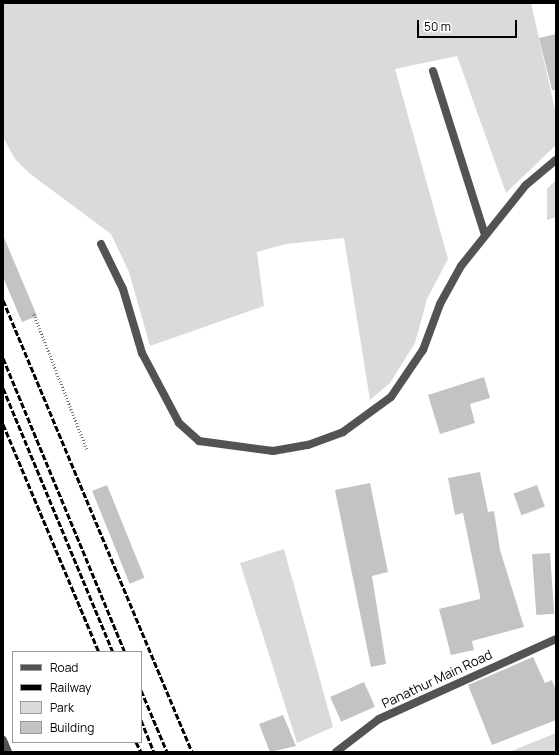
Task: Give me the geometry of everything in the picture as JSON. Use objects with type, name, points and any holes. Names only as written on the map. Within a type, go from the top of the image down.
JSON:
[{"type":"street","points":[[432,71],[486,235]]},
{"type":"street","points":[[101,244],[123,289],[142,353],[180,423],[199,441],[273,451],[308,445],[343,432],[391,397],[423,350],[440,304],[460,266],[526,185],[556,160]]},
{"type":"street","name":"Panathur Main Road","points":[[336,752],[379,719],[556,639]]},
{"type":"street","points":[[3,742],[8,752]]},
{"type":"path","points":[[34,314],[87,449]]},
{"type":"green space","points":[[3,3],[531,3],[556,114],[556,145],[506,193],[457,56],[395,69],[448,259],[427,299],[415,343],[390,383],[370,400],[344,238],[286,244],[257,252],[264,306],[150,346],[129,272],[111,234],[29,173],[15,159],[3,137]]},
{"type":"green space","points":[[556,180],[556,217],[547,220],[547,189]]},
{"type":"green space","points":[[284,549],[333,727],[297,743],[240,563]]},
{"type":"green space","points":[[556,733],[556,752],[509,752]]},
{"type":"building","points":[[556,34],[556,90],[552,90],[539,38]]},
{"type":"building","points":[[3,235],[37,316],[22,322],[3,277]]},
{"type":"building","points":[[484,377],[490,398],[470,404],[475,423],[440,434],[428,395]]},
{"type":"building","points":[[480,472],[488,512],[494,511],[500,550],[524,627],[472,641],[474,650],[451,655],[439,609],[480,599],[480,596],[463,513],[455,515],[448,478]]},
{"type":"building","points":[[370,483],[388,572],[372,576],[386,664],[371,667],[335,490]]},
{"type":"building","points":[[107,485],[144,578],[130,584],[92,491]]},
{"type":"building","points":[[537,485],[545,507],[521,515],[514,494]]},
{"type":"building","points":[[550,553],[554,614],[536,615],[532,554]]},
{"type":"building","points":[[533,657],[545,683],[552,680],[556,691],[556,720],[492,745],[468,685]]},
{"type":"building","points":[[364,682],[375,707],[341,722],[330,697]]},
{"type":"building","points":[[283,715],[296,746],[270,752],[259,724]]},
{"type":"railway","points":[[3,300],[192,752]]},
{"type":"railway","points":[[3,358],[125,651]]},
{"type":"railway","points":[[3,388],[113,651]]},
{"type":"railway","points":[[3,424],[99,651]]},
{"type":"railway","points":[[142,692],[167,752]]},
{"type":"railway","points":[[142,722],[154,752]]},
{"type":"railway","points":[[136,743],[141,752]]}]
